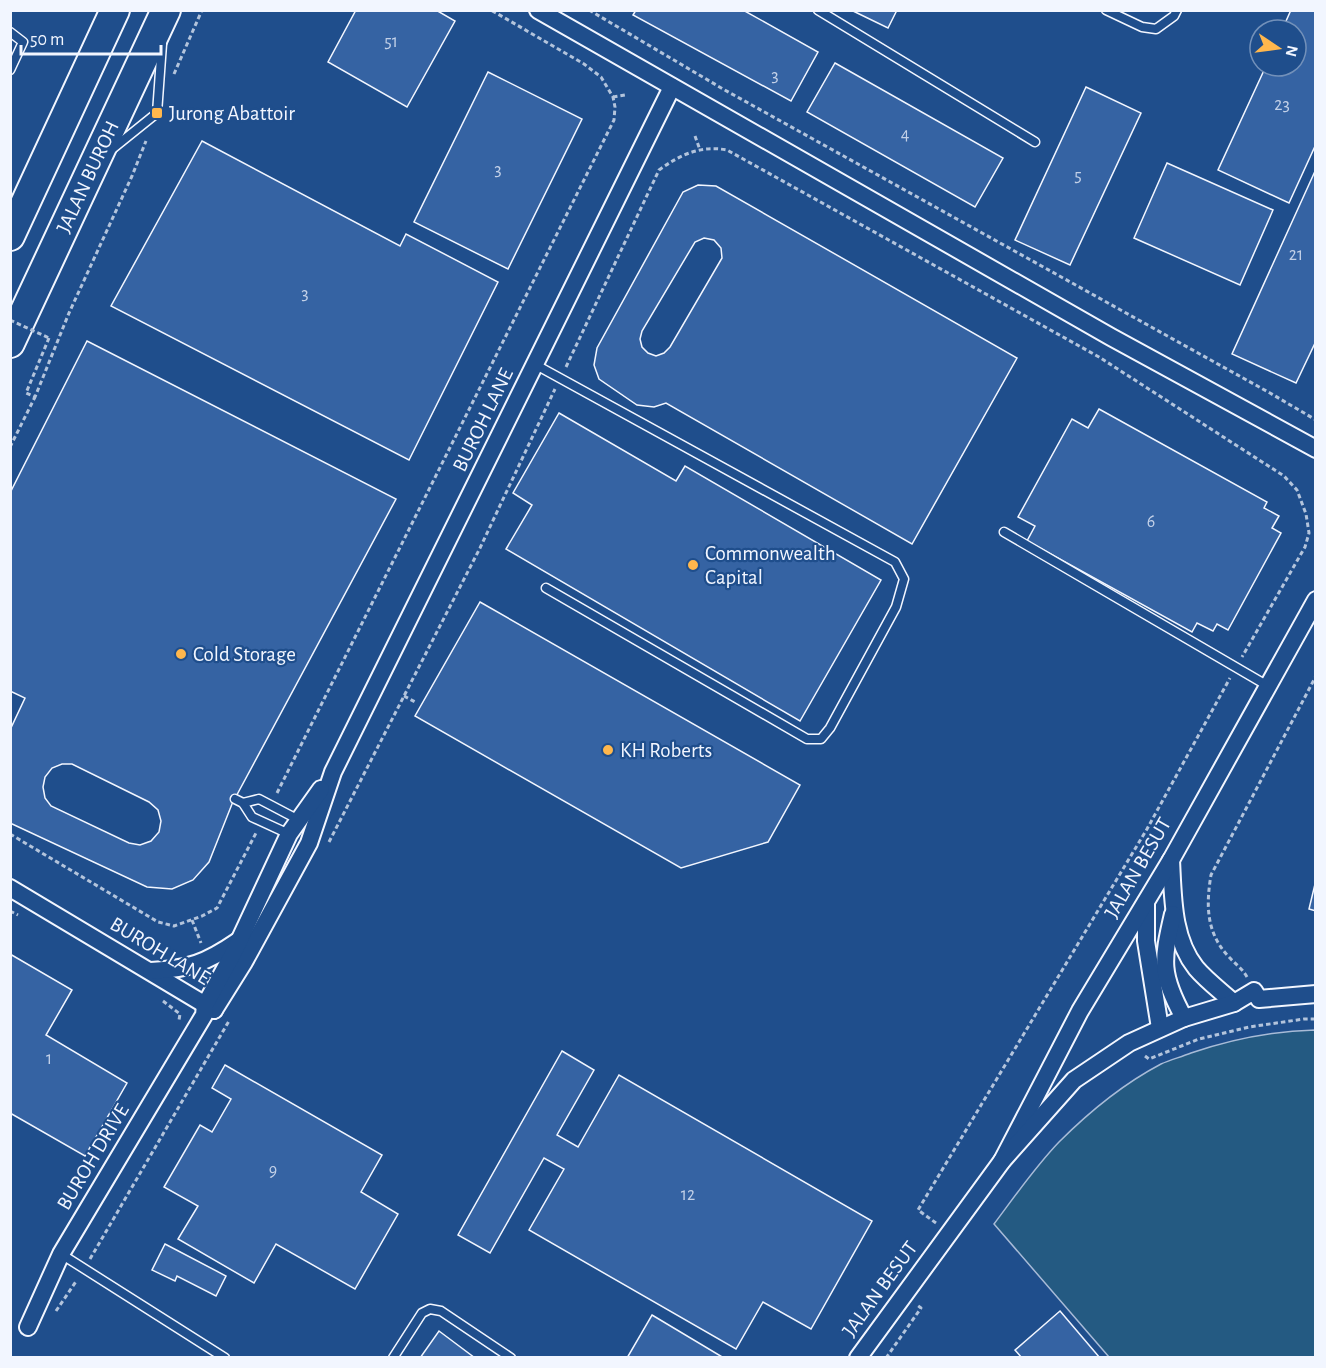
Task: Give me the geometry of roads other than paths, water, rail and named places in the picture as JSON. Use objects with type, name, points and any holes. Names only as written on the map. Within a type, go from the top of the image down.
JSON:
[{"type":"highway","points":[[10,236],[26,194],[115,10]]},
{"type":"highway","name":"JALAN BUROH","points":[[10,343],[165,12]]},
{"type":"street","points":[[538,10],[1111,337],[1316,449]]},
{"type":"street","name":"BUROH LANE","points":[[10,888],[151,971],[208,1010],[261,931],[309,843],[333,772],[672,87]]},
{"type":"street","name":"JALAN BESUT","points":[[1002,1161],[1080,1011],[1171,860],[1316,600]]},
{"type":"street","points":[[151,971],[194,966],[214,957],[238,941],[289,834],[333,772]]},
{"type":"street","points":[[1171,860],[1174,910],[1181,940],[1196,967],[1234,1003]]},
{"type":"street","points":[[1146,902],[1146,941],[1160,1028]]},
{"type":"street","points":[[1174,910],[1164,952],[1165,977],[1184,1018]]},
{"type":"street","name":"BUROH DRIVE","points":[[28,1327],[61,1254],[208,1010],[238,941]]},
{"type":"street","name":"JALAN BESUT","points":[[858,1358],[1002,1161],[1074,1080],[1129,1043],[1184,1018],[1234,1003],[1254,991],[1259,999],[1316,994]]},
{"type":"lane","points":[[818,10],[1035,142]]},
{"type":"lane","points":[[1106,10],[1142,27],[1156,29],[1174,16],[1177,10]]},
{"type":"lane","points":[[95,163],[157,113],[165,12]]},
{"type":"lane","points":[[10,32],[23,42],[10,70]]},
{"type":"lane","points":[[536,364],[560,380],[895,562],[904,579],[896,607],[830,728],[821,739],[807,739],[546,588]]},
{"type":"lane","points":[[1004,532],[1268,686]]},
{"type":"lane","points":[[289,834],[252,817],[239,801],[259,799],[299,820]]},
{"type":"lane","points":[[61,1254],[225,1358]]},
{"type":"lane","points":[[393,1358],[423,1313],[430,1309],[441,1311],[511,1358]]},
{"type":"place","name":"Jurong Abattoir","points":[[157,113]]},
{"type":"place","name":"Commonwealth Capital","points":[[693,565]]},
{"type":"place","name":"Cold Storage","points":[[181,654]]},
{"type":"place","name":"KH Roberts","points":[[608,750]]}]
